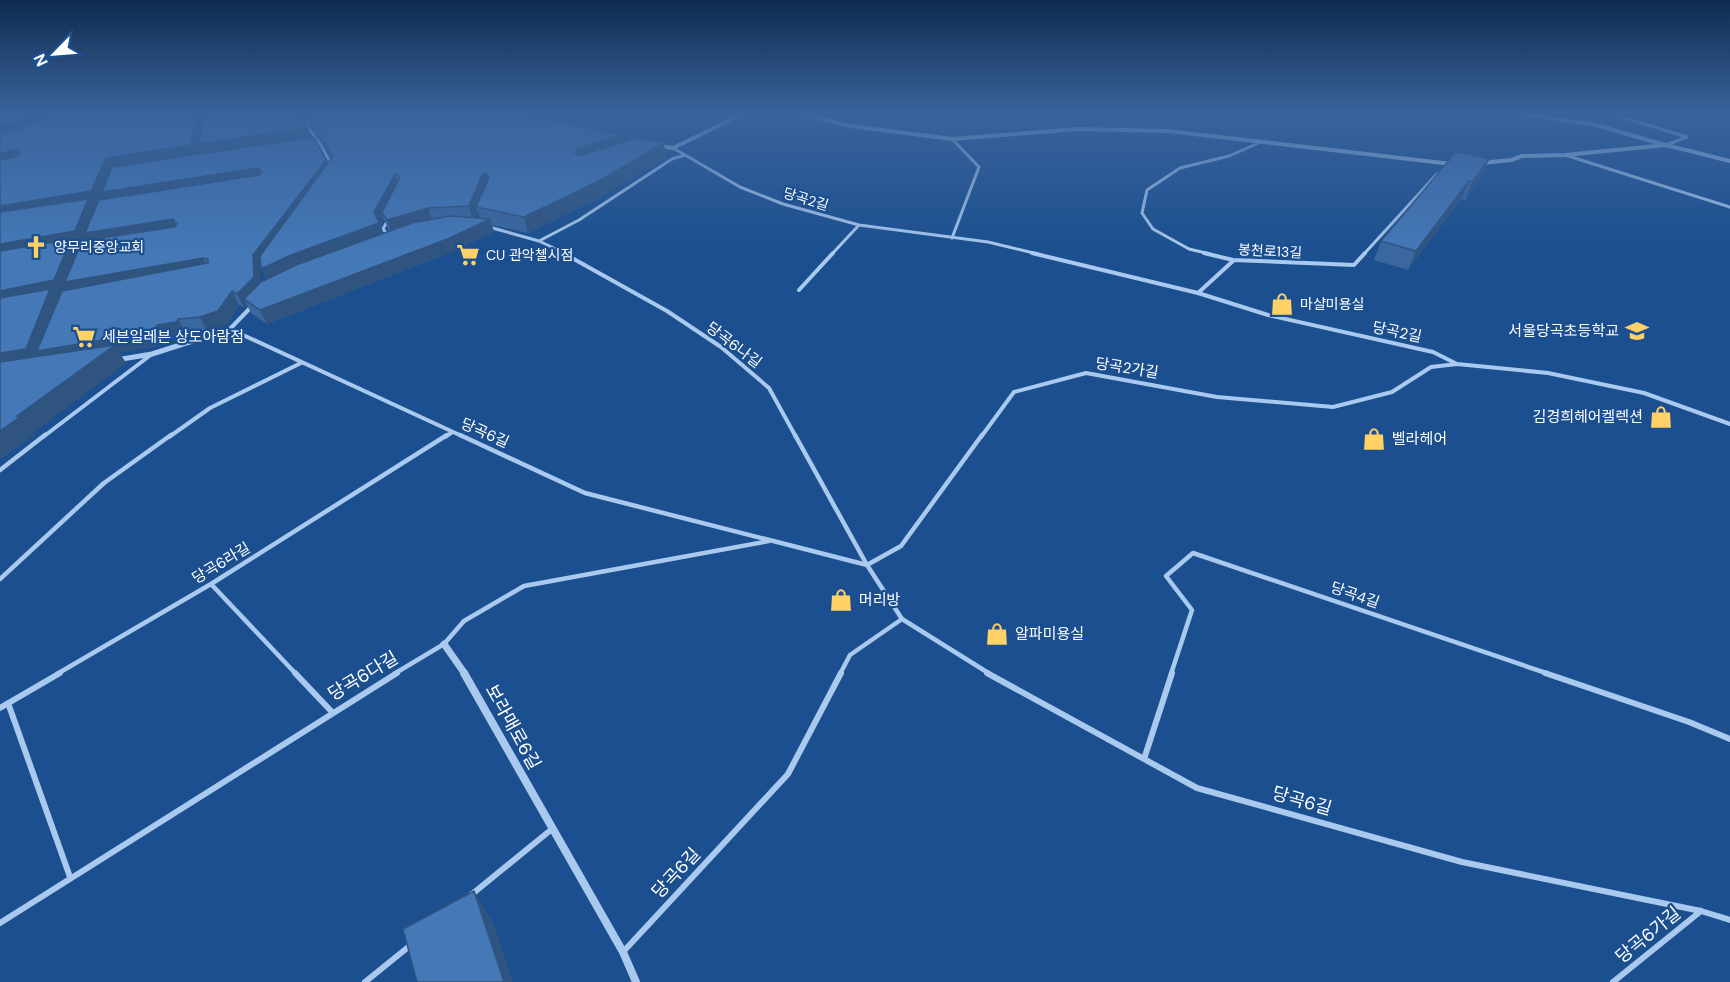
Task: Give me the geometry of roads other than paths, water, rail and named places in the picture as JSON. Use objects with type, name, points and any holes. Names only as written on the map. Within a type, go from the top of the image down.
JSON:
[{"type":"street","points":[[1406,159],[1460,165]]},
{"type":"street","points":[[1470,164],[1514,159]]},
{"type":"street","points":[[105,361],[152,354],[230,329]]},
{"type":"street","name":"보라매로6길","points":[[444,644],[460,665],[623,952],[636,982]]},
{"type":"lane","points":[[328,159],[335,172]]},
{"type":"lane","points":[[539,241],[579,220],[673,159]]},
{"type":"lane","name":"당곡2길","points":[[692,159],[740,187],[783,204],[860,225],[988,242],[1198,293],[1268,315],[1433,352],[1457,364],[1548,373],[1644,393],[1730,424]]},
{"type":"lane","points":[[952,238],[979,167],[971,159]]},
{"type":"lane","name":"봉천로13길","points":[[1217,159],[1180,168],[1148,190],[1142,213],[1153,229],[1189,249],[1233,260],[1354,265],[1447,164]]},
{"type":"lane","points":[[1577,159],[1730,207]]},
{"type":"lane","points":[[391,240],[383,230],[392,211]]},
{"type":"lane","points":[[799,290],[860,225]]},
{"type":"lane","name":"당곡6나길","points":[[483,226],[539,241],[667,311],[746,365],[769,388],[867,565]]},
{"type":"lane","points":[[1198,293],[1233,260]]},
{"type":"lane","points":[[230,329],[258,300]]},
{"type":"lane","name":"당곡6길","points":[[230,329],[585,493],[867,565],[902,619],[990,674],[1197,788],[1451,858],[1701,911],[1730,920]]},
{"type":"lane","points":[[0,470],[152,354]]},
{"type":"lane","points":[[0,579],[104,483],[210,408],[300,363]]},
{"type":"lane","name":"당곡2가길","points":[[867,565],[901,546],[1014,392],[1086,373],[1216,397],[1333,407],[1392,392],[1431,367],[1457,364]]},
{"type":"lane","name":"당곡6라길","points":[[0,708],[211,584],[451,433]]},
{"type":"lane","name":"당곡6다길","points":[[0,923],[332,712],[444,644],[464,621],[524,586],[772,541]]},
{"type":"lane","name":"당곡4길","points":[[1144,759],[1192,610],[1166,576],[1193,553],[1666,714],[1730,739]]},
{"type":"lane","points":[[211,584],[332,712]]},
{"type":"lane","name":"당곡6길","points":[[623,952],[788,774],[850,655],[902,619]]},
{"type":"lane","points":[[8,703],[70,877]]},
{"type":"lane","points":[[463,902],[552,829]]},
{"type":"lane","name":"당곡6가길","points":[[1613,982],[1701,911]]},
{"type":"lane","points":[[365,982],[418,938]]},
{"type":"place","name":"양무리중앙교회","points":[[36,247]]},
{"type":"place","name":"CU 관악첼시점","points":[[468,255]]},
{"type":"place","name":"마샬미용실","points":[[1282,304]]},
{"type":"place","name":"서울당곡초등학교","points":[[1637,331]]},
{"type":"place","name":"세븐일레븐 상도아람점","points":[[84,337]]},
{"type":"place","name":"김경희헤어켈렉션","points":[[1661,417]]},
{"type":"place","name":"벨라헤어","points":[[1374,439]]},
{"type":"place","name":"머리방","points":[[841,600]]},
{"type":"place","name":"알파미용실","points":[[997,634]]}]
